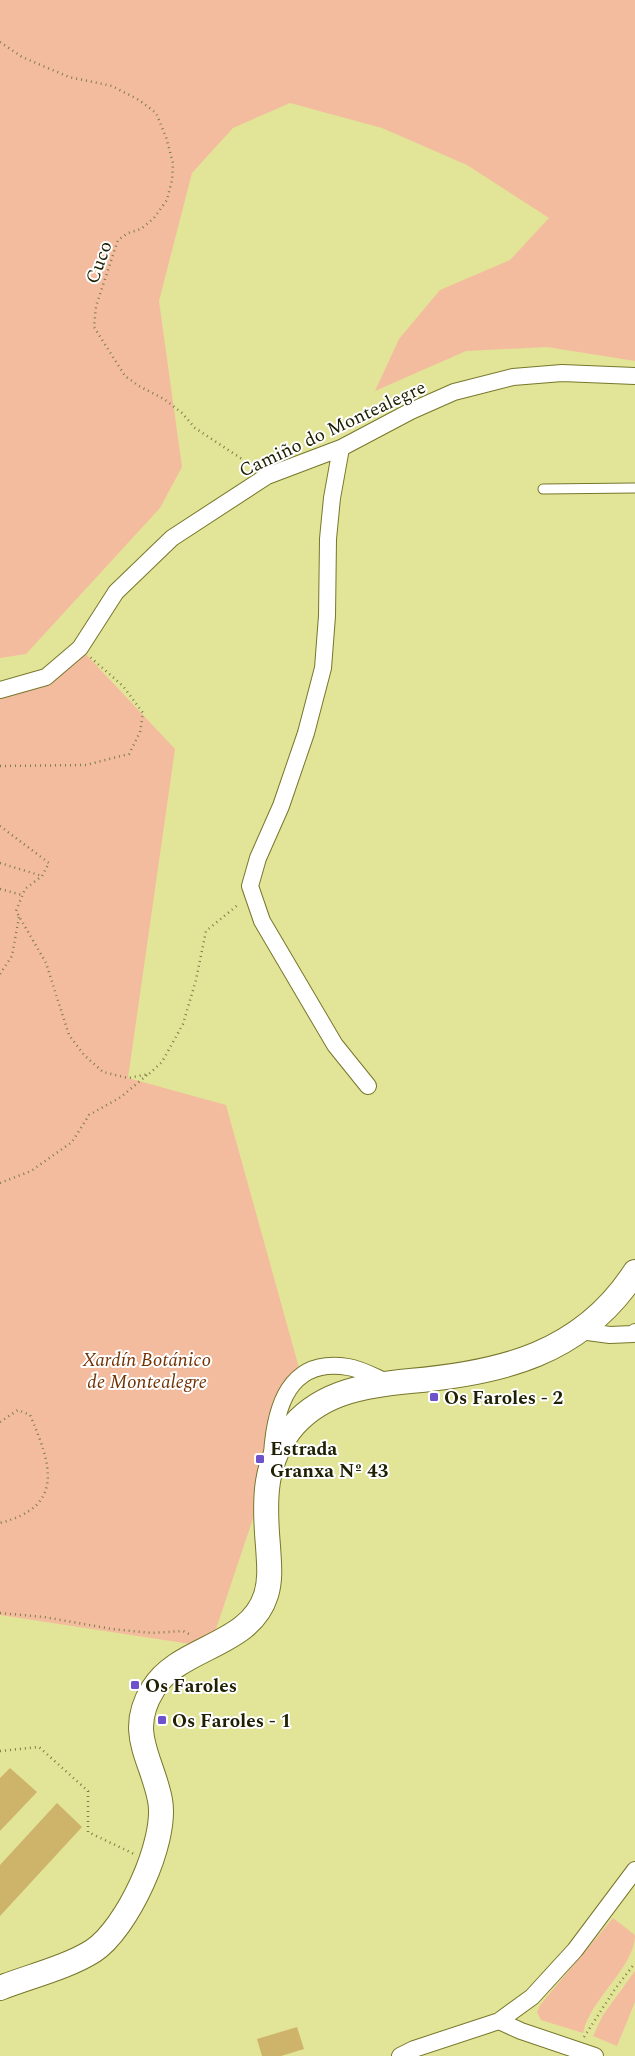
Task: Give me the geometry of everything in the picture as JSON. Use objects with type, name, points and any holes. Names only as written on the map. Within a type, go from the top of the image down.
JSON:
[{"type":"main road","points":[[0,1988],[92,1952],[106,1942],[117,1929],[125,1915],[151,1862],[158,1839],[161,1813],[156,1786],[142,1746],[142,1717],[149,1696],[162,1678],[174,1667],[243,1627],[264,1600],[270,1574],[265,1505],[271,1466],[288,1434],[312,1409],[342,1393],[388,1382],[469,1374],[506,1366],[537,1356],[594,1321],[617,1298],[635,1272]]},
{"type":"street","name":"Camiño do Montealegre","points":[[0,690],[46,676],[80,648],[116,592],[172,538],[268,476],[341,448],[411,411],[454,392],[513,377],[562,373],[635,376]]},
{"type":"street","points":[[341,448],[332,498],[328,539],[327,616],[323,668],[306,733],[281,806],[258,858],[250,886],[262,921],[336,1045],[368,1086]]},
{"type":"street","points":[[580,1331],[610,1335],[632,1334],[635,1332]]},
{"type":"street","points":[[271,1466],[274,1432],[287,1391],[301,1375],[324,1365],[349,1367],[388,1382]]},
{"type":"street","points":[[400,2056],[414,2049],[499,2021],[532,1997],[576,1950],[635,1870]]},
{"type":"street","points":[[499,2021],[521,2031],[595,2056]]},
{"type":"lane","points":[[543,489],[635,488]]},
{"type":"path","name":"Cuco","points":[[0,42],[22,57],[62,74],[112,86],[139,100],[156,113],[166,137],[173,163],[172,180],[167,200],[154,218],[141,229],[128,233],[118,240],[96,306],[94,327],[125,376],[138,386],[164,400],[182,413],[195,428],[268,476]]},
{"type":"path","points":[[0,766],[86,765],[129,754],[140,732],[143,713],[122,686],[80,648]]},
{"type":"path","points":[[0,826],[49,863],[42,876],[25,889],[16,911],[46,963],[69,1035],[84,1055],[103,1072],[128,1078],[149,1074]]},
{"type":"path","points":[[0,864],[42,876]]},
{"type":"path","points":[[0,889],[22,895]]},
{"type":"path","points":[[0,1183],[31,1171],[72,1142],[88,1115],[121,1097],[162,1062],[183,1024],[196,980],[206,931],[252,893]]},
{"type":"path","points":[[0,974],[12,956],[19,916]]},
{"type":"path","points":[[0,1422],[18,1410],[30,1415],[39,1436],[48,1471],[47,1488],[39,1504],[14,1520],[0,1523]]},
{"type":"path","points":[[0,1613],[44,1617],[141,1632],[184,1631],[210,1647]]},
{"type":"path","points":[[0,1751],[39,1747],[88,1791],[88,1832],[151,1862]]},
{"type":"path","points":[[578,2050],[600,2012],[635,1963]]},
{"type":"green space","points":[[0,0],[635,0],[635,361],[547,347],[466,351],[375,391],[399,339],[440,290],[510,260],[549,218],[467,165],[382,128],[290,103],[233,128],[192,173],[159,301],[182,467],[160,508],[26,654],[0,658]]},
{"type":"green space","name":"Xardín Botánico de Montealegre","points":[[80,648],[175,749],[128,1078],[226,1105],[301,1375],[210,1647],[0,1615],[0,681],[46,677]]},
{"type":"green space","points":[[613,1918],[635,1935],[633,1947],[628,1959],[587,2020],[583,2033],[541,2020],[537,2012],[540,2005]]},
{"type":"green space","points":[[635,1971],[635,2002],[617,2046],[593,2036],[603,2015]]},
{"type":"building","points":[[10,1768],[37,1792],[0,1831],[0,1778]]},
{"type":"building","points":[[57,1803],[82,1827],[0,1916],[0,1865]]},
{"type":"building","points":[[297,2027],[304,2049],[281,2056],[262,2056],[257,2039]]},
{"type":"place","name":"Os Faroles - 2","points":[[434,1397]]},
{"type":"place","name":"Estrada Granxa Nº 43","points":[[260,1459]]},
{"type":"place","name":"Os Faroles","points":[[135,1685]]},
{"type":"place","name":"Os Faroles - 1","points":[[162,1720]]}]
